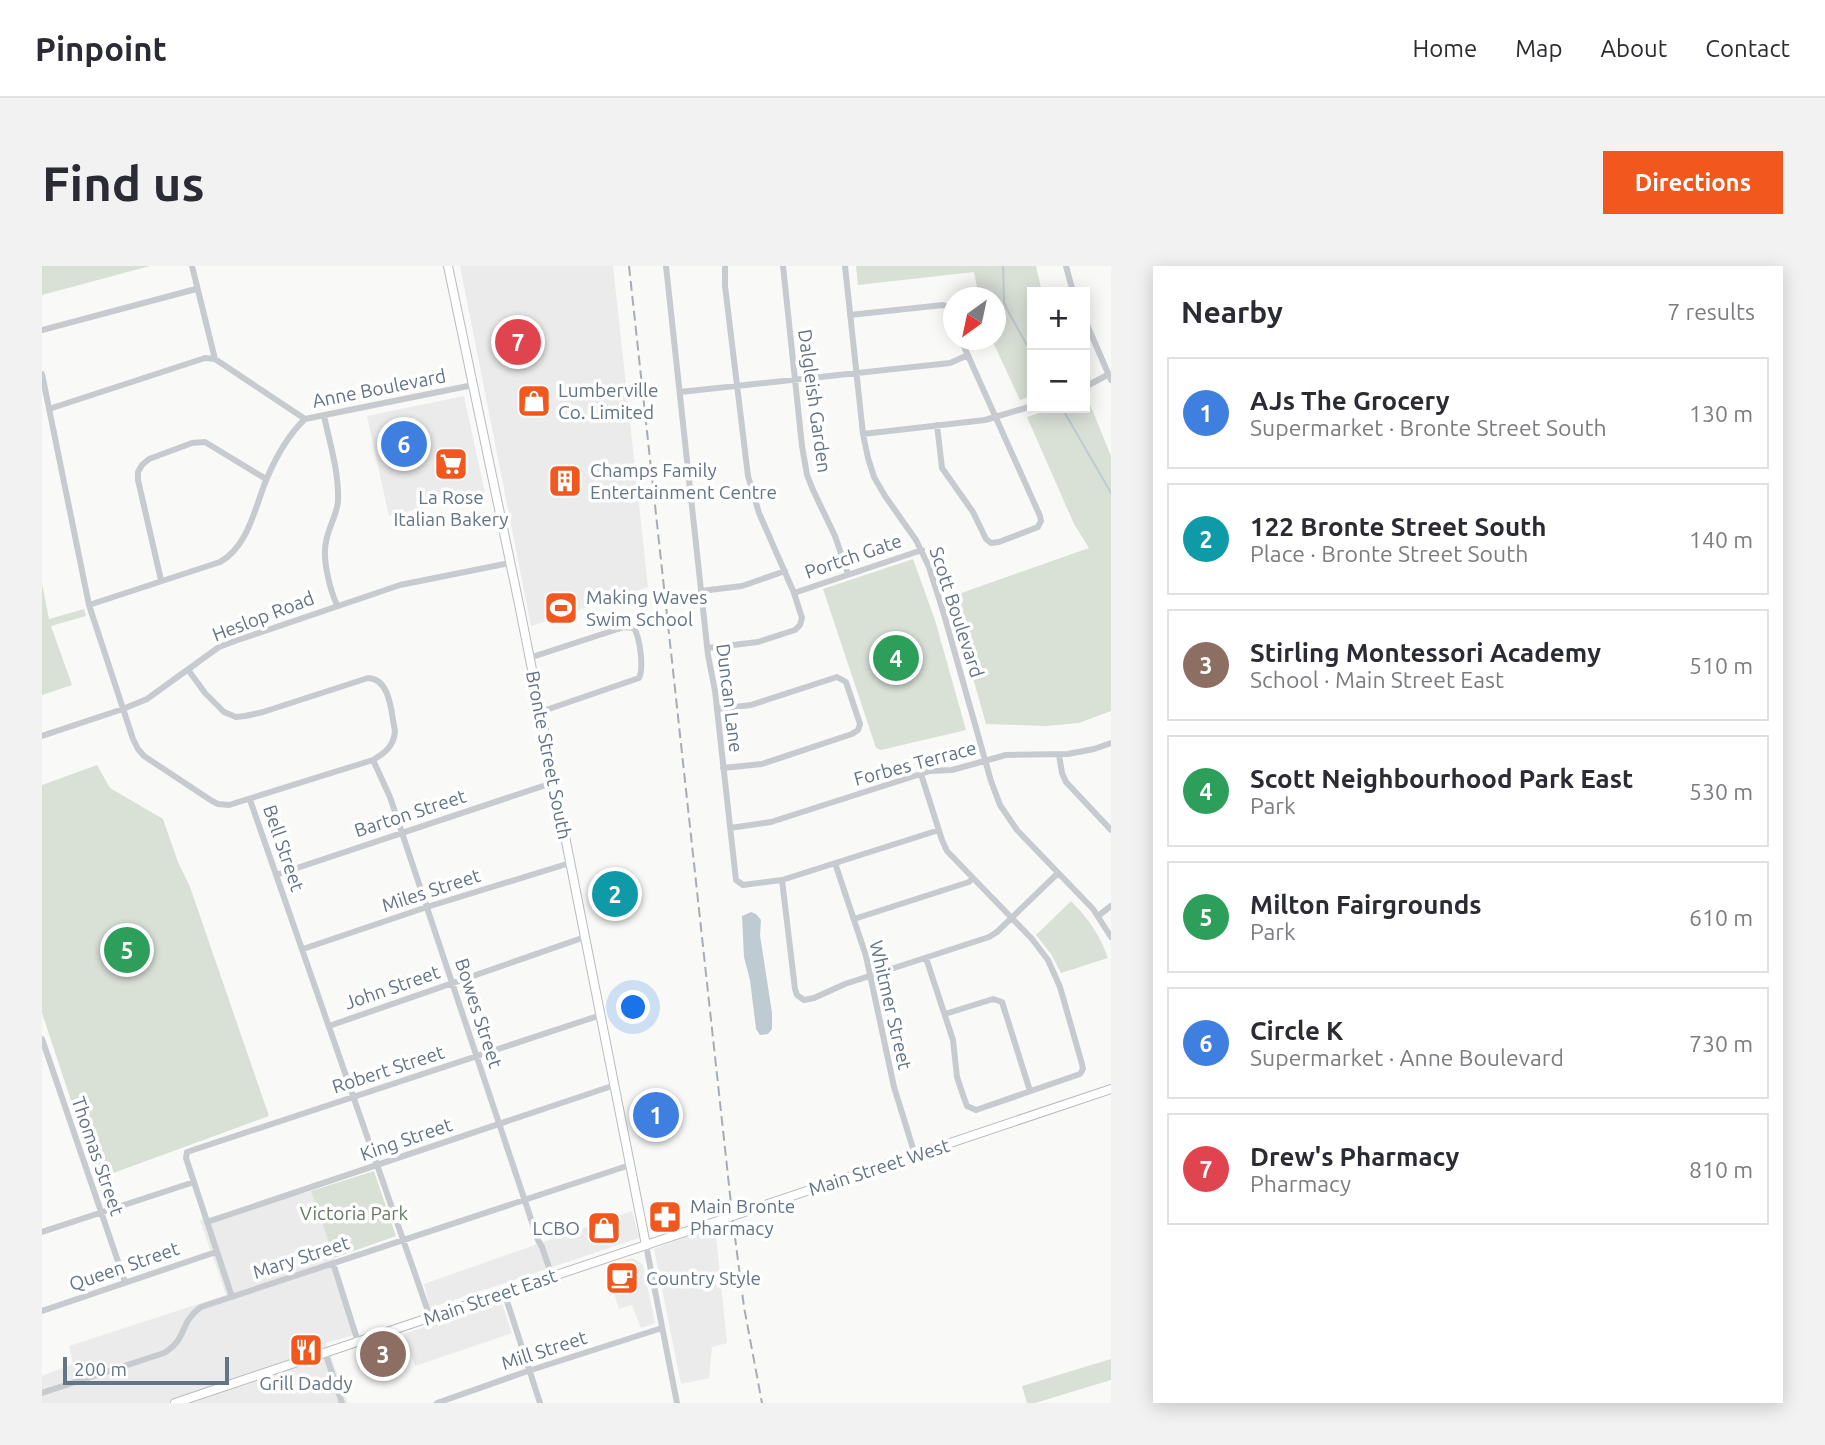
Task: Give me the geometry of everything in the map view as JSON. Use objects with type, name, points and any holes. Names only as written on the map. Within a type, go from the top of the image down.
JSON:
[{"type":"main road","name":"Bronte Street South","points":[[448,266],[646,1245]]},
{"type":"main road","name":"Main Street West","points":[[646,1245],[1111,1089]]},
{"type":"main road","name":"Main Street East","points":[[175,1403],[646,1245]]},
{"type":"street","points":[[192,266],[215,359]]},
{"type":"street","name":"Duncan Lane","points":[[666,266],[701,591],[737,882],[743,885],[782,880],[939,830]]},
{"type":"street","points":[[708,648],[755,643],[798,628],[802,618],[785,571],[762,521],[746,468],[725,266]]},
{"type":"street","name":"Dalgleish Garden","points":[[783,266],[807,475],[818,504],[835,536],[848,574]]},
{"type":"street","name":"Scott Boulevard","points":[[845,266],[863,434],[868,458],[881,490],[922,550],[943,611],[995,795],[1007,817],[1098,916],[1111,937]]},
{"type":"street","points":[[1066,266],[1072,287]]},
{"type":"street","points":[[42,330],[196,289]]},
{"type":"street","points":[[850,315],[943,305]]},
{"type":"street","points":[[1090,331],[1110,376],[1090,385]]},
{"type":"street","points":[[937,425],[942,468],[973,512],[986,539],[995,543],[1038,527],[1041,521],[966,350]]},
{"type":"street","points":[[680,392],[950,363],[968,355]]},
{"type":"street","points":[[49,409],[205,358],[215,359],[305,419]]},
{"type":"street","name":"Bell Street","points":[[42,374],[89,605],[133,739],[144,756],[218,804],[229,805],[250,800],[430,1317]]},
{"type":"street","name":"Anne Boulevard","points":[[89,605],[229,557],[241,543],[279,453],[305,419],[473,385]]},
{"type":"street","points":[[863,434],[996,417],[1027,407]]},
{"type":"street","points":[[324,416],[337,477],[338,509],[325,545],[328,573],[337,605]]},
{"type":"street","points":[[161,580],[138,480],[142,465],[158,455],[192,443],[205,442],[267,479]]},
{"type":"street","name":"Portch Gate","points":[[794,593],[922,550]]},
{"type":"street","name":"Heslop Road","points":[[42,736],[147,699],[219,647],[268,628],[400,586],[510,564]]},
{"type":"street","points":[[701,591],[742,586],[785,571]]},
{"type":"street","points":[[529,658],[624,627],[634,628],[638,636],[642,673],[637,680],[540,712]]},
{"type":"street","points":[[188,671],[224,712],[236,717],[263,712],[368,677],[381,682],[385,688],[395,731],[391,745],[382,754],[373,760],[250,800]]},
{"type":"street","points":[[717,709],[756,703],[837,677],[847,684],[860,723],[857,732],[762,764],[723,768]]},
{"type":"street","name":"Forbes Terrace","points":[[730,828],[771,822],[930,771],[952,770],[1010,755],[1059,755],[1111,743]]},
{"type":"street","points":[[1059,755],[1066,782],[1106,820],[1111,830]]},
{"type":"street","name":"Bowes Street","points":[[373,760],[390,797],[524,1200],[552,1276]]},
{"type":"street","points":[[921,774],[947,851],[1042,952],[1055,975],[1083,1069],[1077,1075],[976,1110],[970,1108],[965,1103],[958,1080],[954,1044],[926,958]]},
{"type":"street","name":"Barton Street","points":[[276,875],[545,785],[553,779]]},
{"type":"street","name":"Miles Street","points":[[303,949],[570,863]]},
{"type":"street","name":"Whitmer Street","points":[[835,863],[866,956],[894,1087],[915,1155]]},
{"type":"street","points":[[782,880],[794,989],[804,1000],[985,939],[997,932],[1058,873]]},
{"type":"street","points":[[854,919],[969,882],[973,878]]},
{"type":"street","points":[[1098,916],[1111,906]]},
{"type":"street","name":"John Street","points":[[329,1026],[585,937]]},
{"type":"street","points":[[945,1014],[993,999],[1002,1002],[1030,1091]]},
{"type":"street","name":"Robert Street","points":[[194,1182],[186,1154],[202,1147],[601,1015]]},
{"type":"street","name":"Thomas Street","points":[[42,1039],[45,1059],[125,1282]]},
{"type":"street","name":"King Street","points":[[207,1222],[615,1085]]},
{"type":"street","name":"Mary Street","points":[[42,1392],[164,1353],[177,1344],[189,1317],[201,1307],[630,1165]]},
{"type":"street","points":[[42,1232],[194,1182],[232,1297]]},
{"type":"street","points":[[646,1245],[677,1403]]},
{"type":"street","name":"Queen Street","points":[[42,1311],[216,1252]]},
{"type":"street","points":[[333,1263],[358,1342]]},
{"type":"street","points":[[504,1292],[540,1403]]},
{"type":"street","name":"Mill Street","points":[[437,1403],[662,1328]]},
{"type":"street","points":[[325,1352],[342,1403]]},
{"type":"street","points":[[42,1392],[44,1403]]},
{"type":"shaded area","points":[[460,266],[613,266],[648,587],[531,626]]},
{"type":"shaded area","points":[[464,396],[485,493],[389,516],[367,416]]},
{"type":"shaded area","points":[[751,912],[761,920],[760,935],[772,1013],[772,1029],[768,1034],[760,1035],[756,1029],[750,980],[744,957],[742,916]]},
{"type":"shaded area","points":[[311,1191],[357,1334],[326,1343],[348,1403],[42,1403],[42,1376],[73,1364],[69,1346],[226,1295],[200,1220]]},
{"type":"shaded area","points":[[632,1211],[639,1238],[430,1308],[424,1284]]},
{"type":"shaded area","points":[[715,1226],[727,1343],[712,1347],[709,1378],[681,1384],[654,1249]]},
{"type":"shaded area","points":[[631,1258],[643,1265],[655,1323],[641,1328],[632,1305],[619,1309],[606,1267]]},
{"type":"shaded area","points":[[501,1301],[512,1333],[415,1366],[404,1334]]},
{"type":"green space","points":[[42,266],[150,266],[42,295]]},
{"type":"green space","points":[[856,266],[1036,266],[1041,287],[1027,287],[1027,398],[1020,400],[997,350],[1006,350],[1006,287],[977,287],[974,272],[858,285]]},
{"type":"green space","points":[[1090,404],[1111,456],[1111,711],[1079,723],[1046,726],[986,724],[950,597],[1089,548],[1074,524],[1027,417],[1039,413],[1090,413]]},
{"type":"green space","points":[[913,559],[935,620],[966,730],[881,750],[876,748],[823,589]]},
{"type":"green space","points":[[42,583],[49,619],[84,609],[86,616],[51,626],[72,685],[42,695]]},
{"type":"green space","points":[[97,765],[110,788],[163,819],[190,887],[269,1116],[97,1179],[42,1013],[42,785]]},
{"type":"green space","points":[[1071,901],[1093,927],[1108,958],[1061,973],[1036,935]]},
{"type":"green space","name":"Victoria Park","points":[[374,1171],[396,1236],[334,1258],[311,1191]]},
{"type":"green space","points":[[1111,1359],[1111,1380],[1035,1403],[1027,1403],[1022,1386]]},
{"type":"waterway","points":[[1003,266],[1004,302],[1030,350]]},
{"type":"waterway","points":[[1065,413],[1111,493]]},
{"type":"railway","points":[[629,266],[733,1222],[744,1307],[762,1403]]},
{"type":"place","name":"Drew's Pharmacy","points":[[518,342]]},
{"type":"place","name":"Lumberville Co. Limited","points":[[534,401]]},
{"type":"place","name":"Circle K","points":[[404,444]]},
{"type":"place","name":"La Rose Italian Bakery","points":[[451,464]]},
{"type":"place","name":"Champs Family Entertainment Centre","points":[[565,481]]},
{"type":"place","name":"Making Waves Swim School","points":[[561,608]]},
{"type":"place","name":"Scott Neighbourhood Park East","points":[[896,658]]},
{"type":"place","name":"122 Bronte Street South","points":[[615,894]]},
{"type":"place","name":"Milton Fairgrounds","points":[[127,950]]},
{"type":"place","name":"AJs The Grocery","points":[[656,1115]]},
{"type":"place","name":"Main Bronte Pharmacy","points":[[665,1217]]},
{"type":"place","name":"LCBO","points":[[604,1228]]},
{"type":"place","name":"Country Style","points":[[622,1278]]},
{"type":"place","name":"Grill Daddy","points":[[306,1350]]},
{"type":"place","name":"Stirling Montessori Academy","points":[[383,1354]]}]
